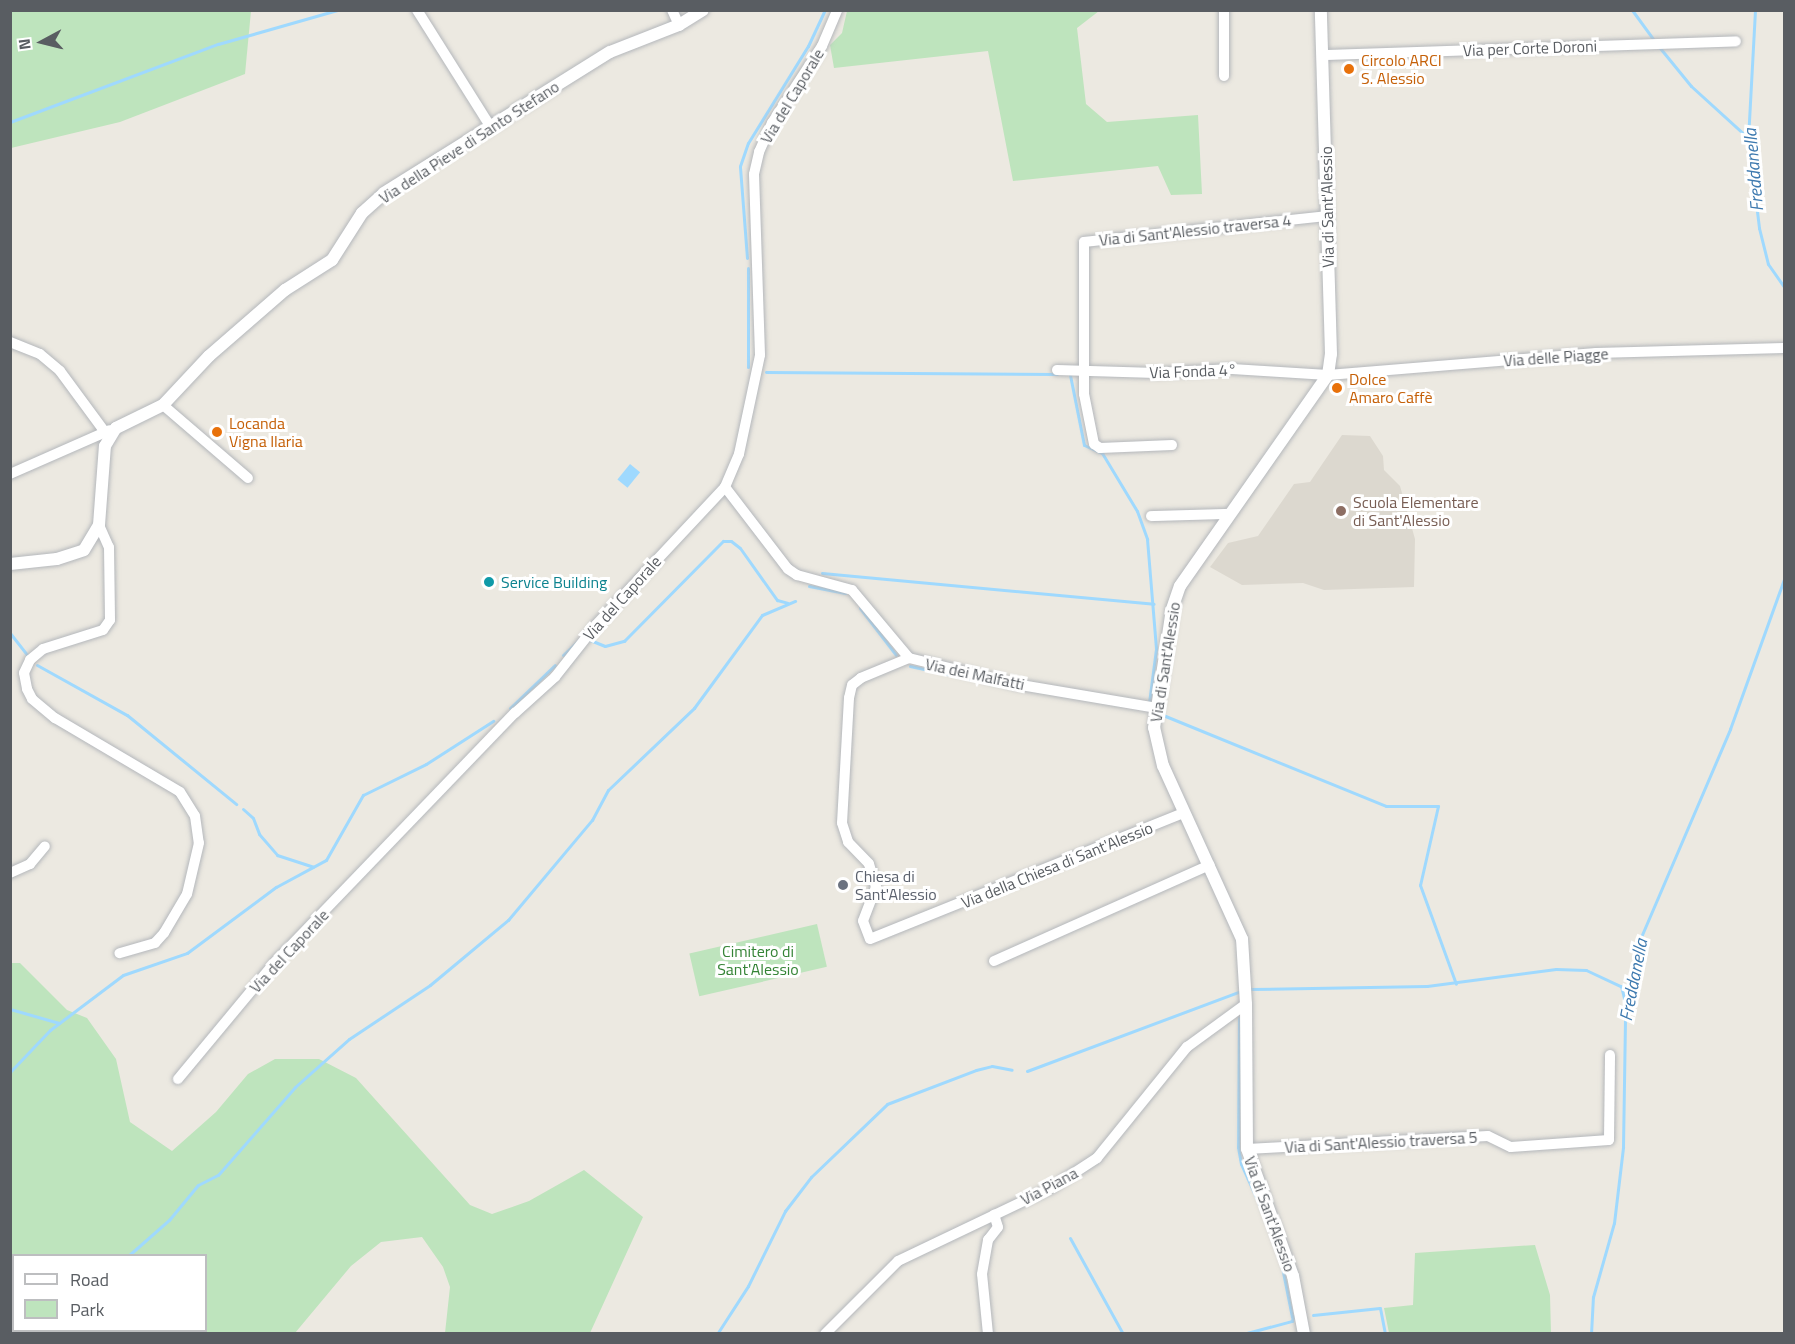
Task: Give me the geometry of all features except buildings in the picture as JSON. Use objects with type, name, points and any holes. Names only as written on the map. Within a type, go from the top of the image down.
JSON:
[{"type":"street","points":[[417,10],[490,126]]},
{"type":"street","points":[[672,10],[679,25]]},
{"type":"street","name":"Via della Pieve di Santo Stefano","points":[[110,430],[163,405],[209,356],[285,290],[332,260],[362,213],[384,193],[610,52],[679,25],[703,10]]},
{"type":"street","name":"Via del Caporale","points":[[178,1079],[275,962],[513,715],[555,677],[596,625],[725,487],[739,454],[760,355],[754,174],[759,152],[772,123],[822,46],[837,10]]},
{"type":"street","points":[[1224,10],[1224,76]]},
{"type":"street","name":"Via di Sant'Alessio","points":[[1304,1334],[1286,1253],[1247,1149],[1246,1004],[1242,939],[1160,756],[1152,709],[1176,595],[1228,514],[1328,375],[1331,354],[1321,10]]},
{"type":"street","name":"Via per Corte Doroni","points":[[1324,55],[1736,41]]},
{"type":"street","name":"Via di Sant'Alessio traversa 4","points":[[1085,371],[1084,242],[1326,216]]},
{"type":"street","points":[[10,342],[40,354],[60,371],[110,430]]},
{"type":"street","name":"Via delle Piagge","points":[[1328,375],[1596,353],[1785,348]]},
{"type":"street","name":"Via Fonda 4°","points":[[1057,370],[1232,369],[1328,375]]},
{"type":"street","points":[[1085,371],[1089,430],[1104,448],[1172,445]]},
{"type":"street","points":[[163,405],[248,478]]},
{"type":"street","points":[[10,474],[110,430]]},
{"type":"street","points":[[10,564],[57,559],[84,550],[99,525],[105,446],[110,430]]},
{"type":"street","name":"Via dei Malfatti","points":[[725,487],[788,569],[797,575],[852,590],[909,658],[1015,684],[1152,709]]},
{"type":"street","points":[[1151,516],[1228,514]]},
{"type":"street","points":[[99,525],[109,547],[110,620],[104,630],[43,649],[30,660],[24,673],[27,689],[32,699],[55,718],[180,792],[195,816],[199,843],[187,894],[164,933],[155,943],[119,953]]},
{"type":"street","name":"Via della Chiesa di Sant'Alessio","points":[[909,658],[861,678],[852,685],[849,698],[842,823],[848,842],[869,864],[876,887],[863,921],[870,939],[1184,813]]},
{"type":"street","points":[[10,873],[30,864],[45,846]]},
{"type":"street","points":[[994,961],[1210,865]]},
{"type":"street","name":"Via Piana","points":[[825,1334],[898,1261],[1051,1188],[1097,1158],[1188,1047],[1246,1004]]},
{"type":"street","name":"Via di Sant'Alessio traversa 5","points":[[1247,1149],[1488,1136],[1511,1147],[1609,1140],[1610,1055]]},
{"type":"street","points":[[988,1334],[982,1275],[988,1240],[999,1227],[994,1215]]},
{"type":"shaded area","name":"Scuola Elementare di Sant'Alessio","points":[[1342,435],[1370,436],[1383,456],[1384,470],[1400,486],[1415,539],[1414,587],[1324,590],[1303,583],[1242,585],[1210,567],[1228,543],[1258,536],[1294,484],[1310,482]]},
{"type":"green space","points":[[10,11],[251,11],[245,74],[120,122],[11,148]]},
{"type":"green space","points":[[847,11],[1099,11],[1077,28],[1086,104],[1107,122],[1198,115],[1202,194],[1171,195],[1158,166],[1013,181],[988,51],[834,68],[830,45],[842,33]]},
{"type":"green space","name":"Cimitero di Sant'Alessio","points":[[817,924],[827,967],[699,996],[689,953]]},
{"type":"green space","points":[[10,963],[20,963],[67,1010],[87,1018],[116,1059],[130,1122],[172,1151],[216,1112],[248,1074],[275,1059],[319,1059],[356,1078],[470,1205],[492,1214],[529,1201],[584,1170],[643,1217],[590,1333],[445,1333],[450,1287],[443,1267],[422,1237],[381,1242],[351,1266],[295,1333],[11,1333]]},
{"type":"green space","points":[[1535,1245],[1550,1295],[1551,1333],[1389,1333],[1384,1308],[1413,1305],[1415,1253]]},
{"type":"water","points":[[630,464],[640,472],[628,488],[617,480]]},
{"type":"waterway","points":[[10,122],[218,44],[337,10]]},
{"type":"waterway","points":[[747,258],[740,166],[748,143],[808,46],[825,10]]},
{"type":"waterway","points":[[1632,10],[1654,40]]},
{"type":"waterway","name":"Freddanella","points":[[1755,10],[1748,138],[1759,228],[1768,264],[1784,287]]},
{"type":"waterway","points":[[1660,48],[1691,86],[1747,137]]},
{"type":"waterway","points":[[748,268],[748,367]]},
{"type":"waterway","points":[[766,372],[1057,374]]},
{"type":"waterway","points":[[1070,375],[1084,445],[1102,453],[1137,511],[1147,539],[1156,649],[1149,703]]},
{"type":"waterway","points":[[590,640],[605,646],[624,641],[723,541],[731,541],[740,548],[777,600],[788,603]]},
{"type":"waterway","points":[[822,573],[1154,604]]},
{"type":"waterway","name":"Freddanella","points":[[1591,1334],[1593,1297],[1614,1223],[1623,1147],[1625,1019],[1638,944],[1730,729],[1784,579]]},
{"type":"waterway","points":[[809,586],[845,593]]},
{"type":"waterway","points":[[130,1254],[169,1220],[198,1185],[218,1175],[295,1087],[349,1039],[430,985],[508,920],[592,820],[608,790],[694,708],[762,615],[795,601]]},
{"type":"waterway","points":[[860,608],[896,655]]},
{"type":"waterway","points":[[10,633],[29,657]]},
{"type":"waterway","points":[[563,655],[581,638]]},
{"type":"waterway","points":[[37,665],[127,715],[236,804]]},
{"type":"waterway","points":[[510,708],[555,665]]},
{"type":"waterway","points":[[910,666],[984,682]]},
{"type":"waterway","points":[[1158,713],[1386,806],[1438,806],[1420,885],[1456,984]]},
{"type":"waterway","points":[[10,1072],[50,1030],[123,975],[187,953],[276,887],[326,860],[363,795],[426,764],[493,721]]},
{"type":"waterway","points":[[243,809],[253,818],[259,834],[277,855],[313,867]]},
{"type":"waterway","points":[[1251,989],[1427,986],[1556,969],[1586,970],[1621,986],[1626,1006]]},
{"type":"waterway","points":[[1027,1071],[1241,991]]},
{"type":"waterway","points":[[10,1009],[59,1023]]},
{"type":"waterway","points":[[1239,1018],[1238,1147],[1241,1164],[1270,1228]]},
{"type":"waterway","points":[[717,1334],[748,1286],[785,1211],[811,1177],[887,1104],[976,1070],[992,1066],[1012,1070]]},
{"type":"waterway","points":[[1070,1238],[1123,1334]]},
{"type":"waterway","points":[[1280,1257],[1292,1317]]},
{"type":"waterway","points":[[1313,1315],[1380,1308],[1385,1334]]},
{"type":"waterway","points":[[1243,1334],[1292,1321],[1293,1316]]},
{"type":"place","name":"Circolo ARCI S. Alessio","points":[[1349,69]]},
{"type":"place","name":"Dolce Amaro Caffè","points":[[1337,388]]},
{"type":"place","name":"Locanda Vigna Ilaria","points":[[217,432]]},
{"type":"place","name":"Scuola Elementare di Sant'Alessio","points":[[1341,511]]},
{"type":"place","name":"Service Building","points":[[489,582]]},
{"type":"place","name":"Chiesa di Sant'Alessio","points":[[843,885]]}]
